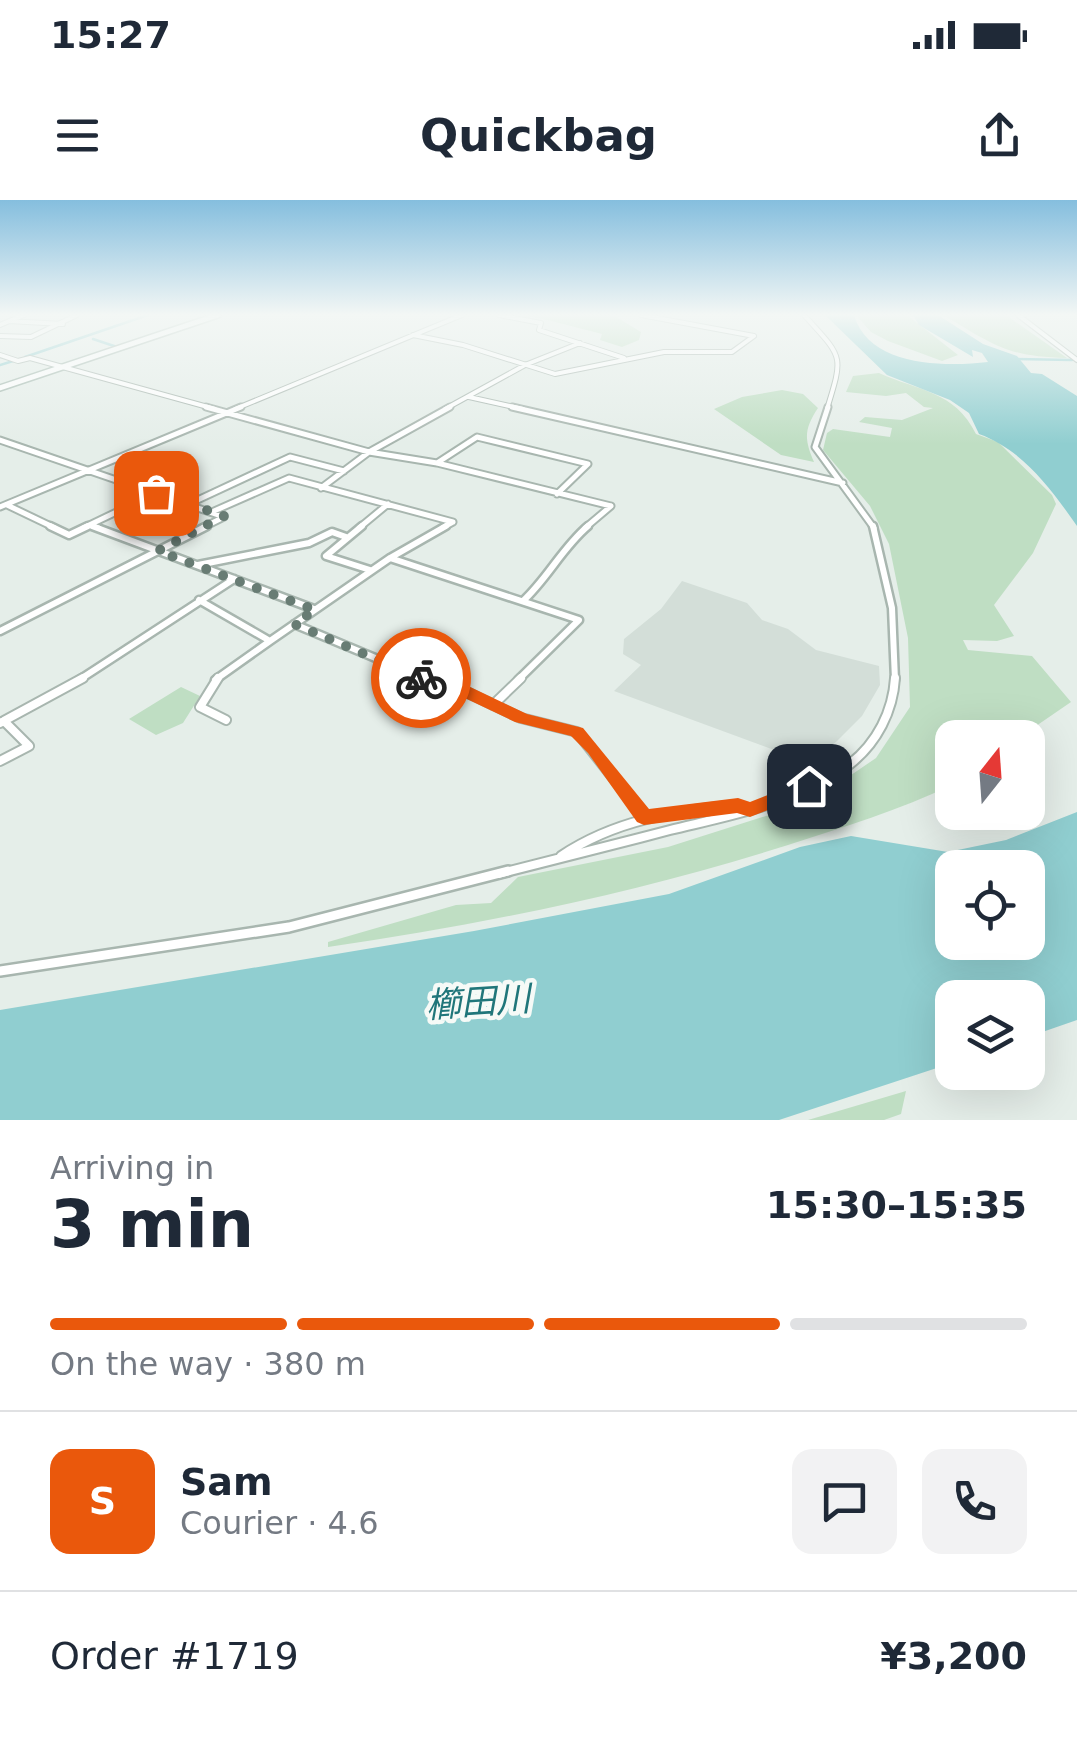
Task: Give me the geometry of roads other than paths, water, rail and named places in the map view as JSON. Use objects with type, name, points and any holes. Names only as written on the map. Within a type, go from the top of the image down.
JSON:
[{"type":"main road","points":[[0,388],[90,358]]},
{"type":"street","points":[[8,358],[30,358],[369,452],[437,462],[611,506],[565,546],[538,587],[522,601]]},
{"type":"street","points":[[3,505],[358,358]]},
{"type":"street","points":[[500,358],[555,374],[624,358]]},
{"type":"street","points":[[321,488],[369,452],[544,358]]},
{"type":"street","points":[[0,971],[289,927],[750,810],[809,786],[855,759],[878,735],[894,703],[897,640],[881,548],[868,517],[814,443],[840,375],[838,358]]},
{"type":"street","points":[[470,397],[843,483]]},
{"type":"street","points":[[437,462],[478,437],[588,464],[556,494]]},
{"type":"street","points":[[0,440],[224,516],[0,631]]},
{"type":"street","points":[[188,505],[290,457],[344,471]]},
{"type":"street","points":[[214,512],[286,478],[453,522],[371,570],[219,676],[200,702],[200,708],[226,720]]},
{"type":"street","points":[[3,505],[69,535],[156,493]]},
{"type":"street","points":[[371,570],[326,556],[388,503]]},
{"type":"street","points":[[90,525],[315,610]]},
{"type":"street","points":[[196,566],[309,543],[332,532],[346,537]]},
{"type":"street","points":[[390,558],[579,620],[493,705]]},
{"type":"street","points":[[0,762],[29,746],[2,722],[59,693],[234,579]]},
{"type":"street","points":[[199,600],[270,642]]},
{"type":"street","points":[[294,624],[409,674],[458,688],[521,718],[558,724],[583,736],[644,817]]},
{"type":"street","points":[[556,860],[574,846],[644,817],[738,805],[750,810]]},
{"type":"water","points":[[869,358],[951,364],[1019,358],[1031,373],[1042,374],[1077,396],[1077,526],[1022,460],[979,434],[969,413],[950,400],[887,375]]},
{"type":"water","name":"櫛田川","points":[[1077,812],[1077,1020],[1045,1031],[1045,980],[935,980],[935,1069],[779,1120],[0,1120],[0,1010],[474,931],[669,894],[800,847],[851,836],[936,850],[935,960],[1045,960],[1045,850],[958,850],[1006,840],[1031,830],[1045,830],[1045,825]]},
{"type":"waterway","points":[[1016,359],[1072,360]]},
{"type":"waterway","points":[[0,365],[13,361]]}]
